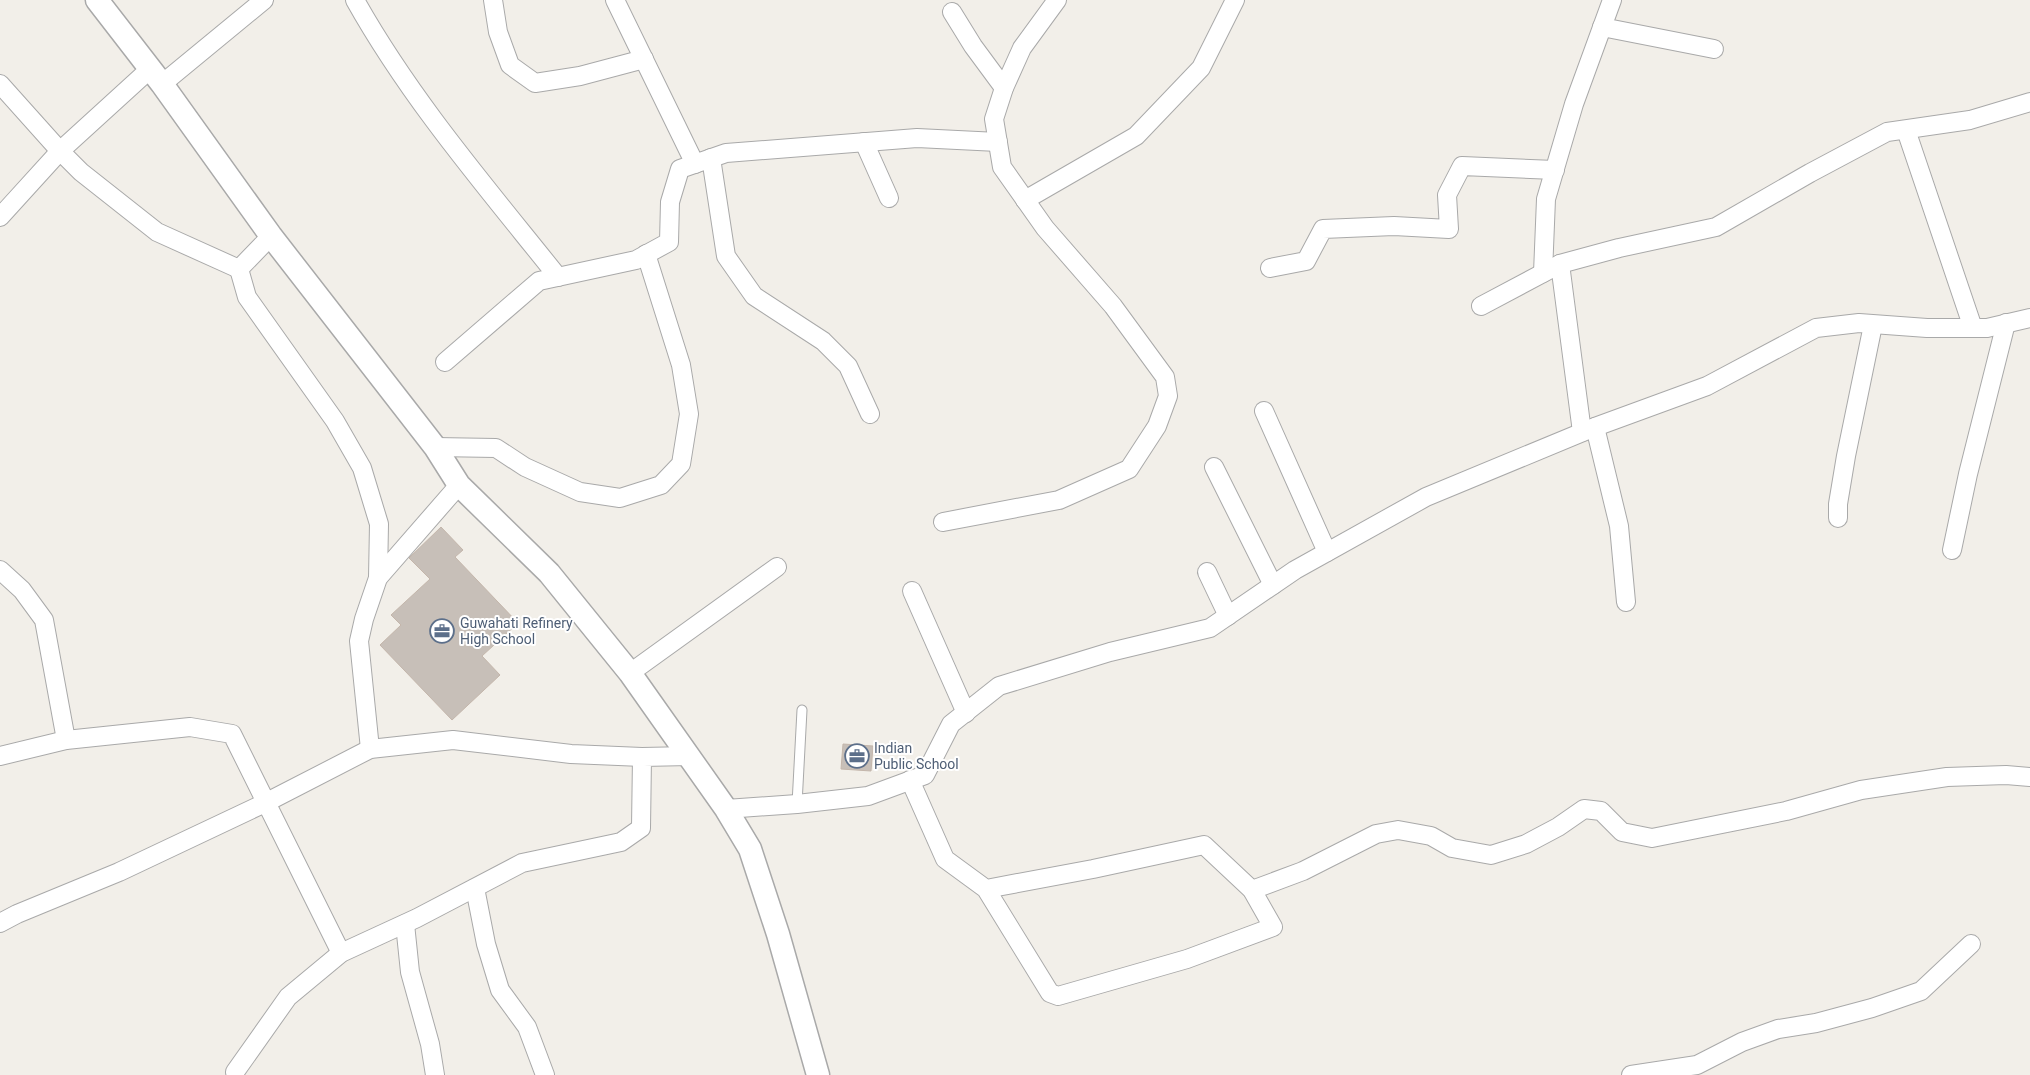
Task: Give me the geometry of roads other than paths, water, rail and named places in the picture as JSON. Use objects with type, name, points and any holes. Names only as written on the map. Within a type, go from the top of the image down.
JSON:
[{"type":"street","points":[[97,0],[156,76],[271,236],[435,447],[459,485],[549,573],[630,673],[726,809],[750,849],[778,934],[818,1075]]},
{"type":"street","points":[[0,217],[60,151],[156,76],[264,0]]},
{"type":"street","points":[[355,0],[376,38],[444,134],[558,277]]},
{"type":"street","points":[[493,0],[498,32],[510,65],[536,83],[580,76],[644,59]]},
{"type":"street","points":[[615,0],[644,59],[703,161],[726,256],[754,296],[823,341],[848,366],[870,414]]},
{"type":"street","points":[[943,522],[1059,500],[1129,469],[1157,426],[1168,396],[1165,377],[1154,361],[1113,306],[1046,228],[1002,167],[994,118],[1004,88],[1022,48],[1057,0]]},
{"type":"street","points":[[1025,200],[1136,136],[1201,68],[1235,0]]},
{"type":"street","points":[[1543,273],[1546,199],[1574,104],[1612,0]]},
{"type":"street","points":[[952,12],[973,46],[1004,88]]},
{"type":"street","points":[[1602,27],[1714,49]]},
{"type":"street","points":[[0,84],[81,172],[157,232],[239,269],[247,297],[335,421],[362,468],[378,524],[378,578],[364,619],[359,641],[370,750]]},
{"type":"street","points":[[1481,306],[1560,264],[1619,248],[1716,227],[1810,173],[1887,132],[1970,120],[2030,102]]},
{"type":"street","points":[[1906,130],[1973,328]]},
{"type":"street","points":[[445,362],[540,281],[636,260],[669,242],[670,202],[680,169],[726,152],[917,138],[998,142]]},
{"type":"street","points":[[864,142],[889,198]]},
{"type":"street","points":[[1270,268],[1306,261],[1323,229],[1394,226],[1449,230],[1447,195],[1462,166],[1555,170]]},
{"type":"street","points":[[239,269],[271,236]]},
{"type":"street","points":[[435,447],[496,448],[525,467],[580,492],[620,498],[661,485],[681,464],[689,414],[680,365],[646,254]]},
{"type":"street","points":[[1560,264],[1589,429],[1619,526],[1626,602]]},
{"type":"street","points":[[726,809],[868,796],[925,775],[951,724],[999,686],[1110,652],[1210,628],[1295,570],[1426,497],[1589,429],[1707,386],[1816,328],[1859,324],[1986,328],[2030,318]]},
{"type":"street","points":[[1952,550],[1968,474],[2006,324]]},
{"type":"street","points":[[1838,518],[1838,504],[1846,456],[1873,325]]},
{"type":"street","points":[[1264,411],[1328,552]]},
{"type":"street","points":[[1214,467],[1273,585]]},
{"type":"street","points":[[378,578],[459,485]]},
{"type":"street","points":[[630,673],[778,567]]},
{"type":"street","points":[[0,570],[22,590],[44,620],[66,740]]},
{"type":"street","points":[[1207,572],[1228,616]]},
{"type":"street","points":[[912,591],[966,713]]},
{"type":"street","points":[[0,756],[66,740],[190,727],[232,734],[341,953]]},
{"type":"street","points":[[0,923],[17,914],[120,872],[267,802],[370,750],[453,740],[571,754],[642,757],[690,756]]},
{"type":"street","points":[[234,1072],[288,997],[341,953],[405,924],[522,863],[621,842],[641,828],[642,757]]},
{"type":"street","points":[[1252,890],[1303,871],[1376,834],[1398,830],[1431,836],[1452,848],[1491,855],[1526,844],[1558,828],[1584,809],[1601,811],[1622,832],[1652,838],[1786,811],[1861,790],[1947,777],[2006,774],[2030,777]]},
{"type":"street","points":[[910,780],[945,859],[986,889],[1050,993],[1058,996],[1187,960],[1273,927],[1252,890],[1204,845],[1093,869],[986,889]]},
{"type":"street","points":[[475,888],[486,944],[500,990],[527,1027],[544,1075]]},
{"type":"street","points":[[405,924],[410,972],[430,1044],[434,1075]]},
{"type":"street","points":[[1631,1075],[1697,1065],[1742,1042],[1778,1030],[1816,1023],[1872,1008],[1921,991],[1971,944]]},
{"type":"lane","points":[[797,804],[802,710]]},
{"type":"place","name":"Guwahati Refinery High School","points":[[442,631]]},
{"type":"place","name":"Indian Public School","points":[[857,756]]}]
